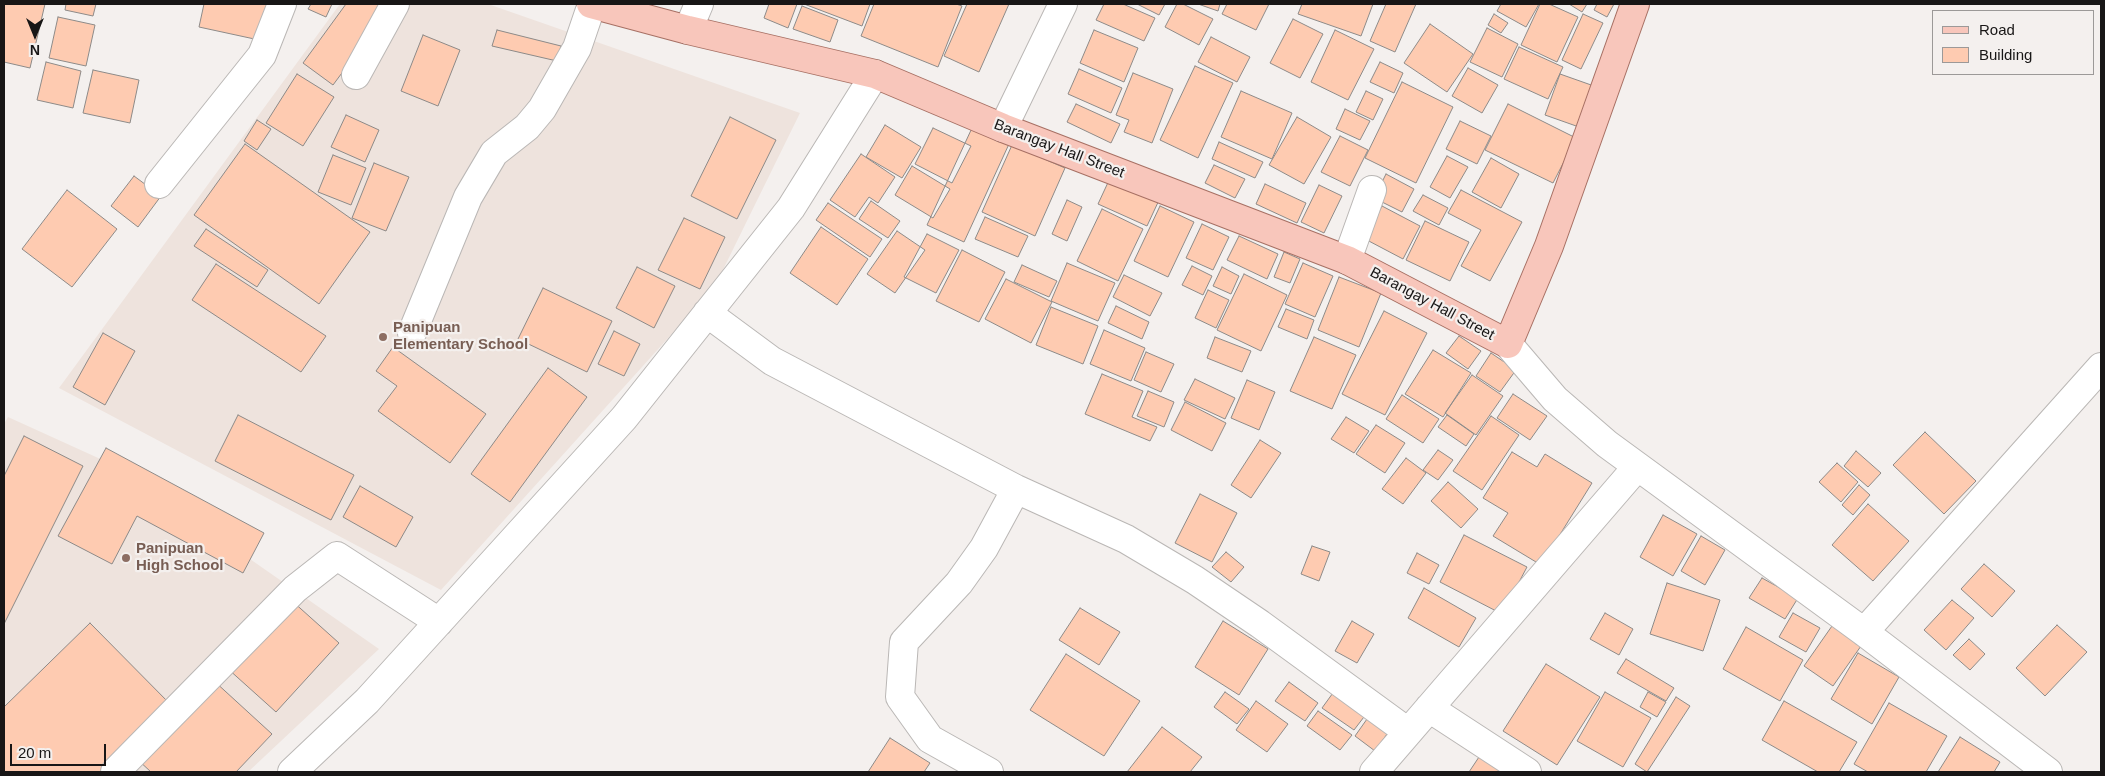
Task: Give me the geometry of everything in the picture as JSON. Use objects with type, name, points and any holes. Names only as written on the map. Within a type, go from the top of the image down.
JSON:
[{"type":"main road","name":"Barangay Hall Street","points":[[592,4],[688,30],[875,74],[1003,128],[1347,260],[1508,344]]},
{"type":"main road","points":[[1508,344],[1549,246],[1635,4]]},
{"type":"street","points":[[159,184],[262,55],[282,4]]},
{"type":"street","points":[[356,75],[395,4]]},
{"type":"street","points":[[412,333],[468,197],[494,153],[527,127],[542,110],[577,48],[592,4]]},
{"type":"street","points":[[688,30],[699,4]]},
{"type":"street","points":[[1003,128],[1063,4]]},
{"type":"street","points":[[292,772],[367,701],[624,418],[791,208],[875,74]]},
{"type":"street","points":[[1347,260],[1372,190]]},
{"type":"street","points":[[707,313],[772,361],[1016,489],[1126,539],[1195,580],[1260,624],[1408,732]]},
{"type":"street","points":[[1508,344],[1555,399],[1607,444],[1864,632],[2040,770]]},
{"type":"street","points":[[1864,632],[2101,367]]},
{"type":"street","points":[[1374,772],[1637,467]]},
{"type":"street","points":[[989,772],[930,739],[900,697],[904,642],[959,584],[984,548],[1016,489]]},
{"type":"street","points":[[115,772],[295,589],[336,556],[439,622]]},
{"type":"street","points":[[1429,708],[1527,772]]},
{"type":"shaded area","name":"Panipuan Elementary School","points":[[340,4],[488,4],[800,113],[715,286],[441,590],[59,388]]},
{"type":"shaded area","name":"Panipuan High School","points":[[8,417],[118,467],[379,649],[248,772],[4,772],[4,424]]},
{"type":"building","points":[[4,4],[45,4],[30,68],[4,62]]},
{"type":"building","points":[[66,4],[96,4],[93,16],[65,10]]},
{"type":"building","points":[[204,4],[267,4],[259,40],[199,27]]},
{"type":"building","points":[[311,4],[332,4],[326,17],[308,9]]},
{"type":"building","points":[[346,4],[393,4],[333,85],[303,63]]},
{"type":"building","points":[[769,4],[797,4],[788,28],[764,18]]},
{"type":"building","points":[[804,4],[870,4],[862,26]]},
{"type":"building","points":[[874,4],[956,4],[962,6],[938,67],[861,36]]},
{"type":"building","points":[[967,4],[1009,4],[979,72],[944,56]]},
{"type":"building","points":[[1104,4],[1123,4],[1155,18],[1144,41],[1096,20]]},
{"type":"building","points":[[1137,4],[1165,4],[1159,15]]},
{"type":"building","points":[[1177,4],[1183,4],[1213,19],[1199,45],[1165,27]]},
{"type":"building","points":[[1198,4],[1220,4],[1218,11]]},
{"type":"building","points":[[1227,4],[1269,4],[1256,30],[1222,14]]},
{"type":"building","points":[[1302,4],[1373,4],[1361,36],[1298,14]]},
{"type":"building","points":[[1386,4],[1416,4],[1395,52],[1370,41]]},
{"type":"building","points":[[1501,4],[1539,4],[1526,27],[1497,11]]},
{"type":"building","points":[[1540,4],[1549,4],[1578,17],[1557,62],[1521,45]]},
{"type":"building","points":[[1569,4],[1587,4],[1582,12]]},
{"type":"building","points":[[1597,4],[1614,4],[1607,17],[1594,10]]},
{"type":"building","points":[[802,6],[838,20],[830,42],[793,29]]},
{"type":"building","points":[[1494,14],[1508,23],[1501,33],[1488,25]]},
{"type":"building","points":[[1583,14],[1603,23],[1581,69],[1562,60]]},
{"type":"building","points":[[58,17],[95,25],[86,66],[49,58]]},
{"type":"building","points":[[1293,19],[1323,34],[1300,78],[1270,63]]},
{"type":"building","points":[[1430,24],[1473,54],[1447,92],[1404,63]]},
{"type":"building","points":[[1487,28],[1518,44],[1502,77],[1470,62]]},
{"type":"building","points":[[497,30],[561,46],[557,61],[492,46]]},
{"type":"building","points":[[1094,30],[1138,48],[1124,82],[1080,63]]},
{"type":"building","points":[[1335,30],[1374,49],[1348,100],[1311,82]]},
{"type":"building","points":[[423,35],[460,50],[438,106],[401,91]]},
{"type":"building","points":[[1211,37],[1250,57],[1237,82],[1198,62]]},
{"type":"building","points":[[1519,47],[1563,67],[1548,99],[1504,79]]},
{"type":"building","points":[[46,62],[81,71],[73,108],[37,100]]},
{"type":"building","points":[[1380,62],[1403,73],[1394,93],[1370,82]]},
{"type":"building","points":[[1195,66],[1233,83],[1198,158],[1160,140]]},
{"type":"building","points":[[1468,68],[1498,85],[1482,113],[1452,96]]},
{"type":"building","points":[[1079,69],[1122,88],[1111,113],[1068,94]]},
{"type":"building","points":[[93,70],[139,80],[130,123],[83,113]]},
{"type":"building","points":[[1133,73],[1173,89],[1152,143],[1124,132],[1129,120],[1116,115]]},
{"type":"building","points":[[297,74],[334,97],[303,146],[266,123]]},
{"type":"building","points":[[1560,74],[1594,86],[1579,127],[1545,115]]},
{"type":"building","points":[[1402,82],[1453,107],[1416,183],[1365,158]]},
{"type":"building","points":[[1241,91],[1292,113],[1272,159],[1221,137]]},
{"type":"building","points":[[1366,91],[1383,99],[1373,120],[1356,112]]},
{"type":"building","points":[[1076,104],[1120,124],[1111,143],[1067,122]]},
{"type":"building","points":[[1508,104],[1576,138],[1553,183],[1485,150]]},
{"type":"building","points":[[1345,109],[1370,121],[1360,140],[1336,129]]},
{"type":"building","points":[[346,115],[379,130],[365,162],[331,147]]},
{"type":"building","points":[[730,117],[776,140],[737,219],[691,196]]},
{"type":"building","points":[[1297,117],[1331,137],[1304,184],[1269,165]]},
{"type":"building","points":[[257,120],[271,129],[257,150],[244,141]]},
{"type":"building","points":[[1460,121],[1491,136],[1477,164],[1446,149]]},
{"type":"building","points":[[885,125],[921,147],[902,178],[866,157]]},
{"type":"building","points":[[933,128],[971,146],[952,183],[915,164]]},
{"type":"building","points":[[972,128],[1009,144],[964,242],[927,225]]},
{"type":"building","points":[[1340,136],[1368,150],[1350,186],[1321,172]]},
{"type":"building","points":[[1219,142],[1263,162],[1255,178],[1212,159]]},
{"type":"building","points":[[245,144],[370,232],[319,304],[194,215]]},
{"type":"building","points":[[1012,145],[1065,168],[1035,236],[982,212]]},
{"type":"building","points":[[861,154],[895,177],[878,203],[869,197],[855,217],[830,200]]},
{"type":"building","points":[[333,155],[366,168],[351,205],[318,192]]},
{"type":"building","points":[[1447,156],[1468,167],[1450,198],[1430,187]]},
{"type":"building","points":[[1491,158],[1519,174],[1501,208],[1472,192]]},
{"type":"building","points":[[374,163],[409,177],[386,231],[352,218]]},
{"type":"building","points":[[1214,165],[1245,179],[1235,198],[1205,183]]},
{"type":"building","points":[[912,166],[950,189],[933,218],[895,195]]},
{"type":"building","points":[[1386,174],[1414,189],[1402,212],[1374,198]]},
{"type":"building","points":[[134,176],[161,196],[138,227],[111,206]]},
{"type":"building","points":[[1111,176],[1160,198],[1147,226],[1098,204]]},
{"type":"building","points":[[1265,184],[1306,203],[1297,223],[1256,204]]},
{"type":"building","points":[[1319,185],[1342,196],[1324,233],[1301,222]]},
{"type":"building","points":[[67,190],[117,229],[72,287],[22,249]]},
{"type":"building","points":[[1461,190],[1522,222],[1490,281],[1461,266],[1481,230],[1448,213]]},
{"type":"building","points":[[1423,195],[1448,208],[1439,225],[1413,211]]},
{"type":"building","points":[[1067,200],[1082,207],[1067,241],[1052,234]]},
{"type":"building","points":[[871,201],[900,221],[888,238],[859,219]]},
{"type":"building","points":[[828,203],[882,239],[870,257],[816,220]]},
{"type":"building","points":[[1160,206],[1194,222],[1168,277],[1134,261]]},
{"type":"building","points":[[1382,206],[1420,226],[1403,259],[1365,239]]},
{"type":"building","points":[[1102,209],[1143,229],[1118,281],[1077,261]]},
{"type":"building","points":[[985,217],[1028,236],[1018,257],[975,239]]},
{"type":"building","points":[[684,218],[725,237],[700,289],[658,270]]},
{"type":"building","points":[[1425,221],[1469,242],[1450,281],[1406,260]]},
{"type":"building","points":[[1202,224],[1229,237],[1213,270],[1186,258]]},
{"type":"building","points":[[821,227],[868,259],[837,305],[790,273]]},
{"type":"building","points":[[206,229],[268,270],[257,287],[194,246]]},
{"type":"building","points":[[897,231],[925,250],[895,293],[867,274]]},
{"type":"building","points":[[927,234],[959,250],[936,293],[904,277]]},
{"type":"building","points":[[1239,236],[1278,254],[1267,279],[1227,260]]},
{"type":"building","points":[[962,250],[1005,272],[979,322],[936,301]]},
{"type":"building","points":[[1284,252],[1300,259],[1290,283],[1274,277]]},
{"type":"building","points":[[1067,263],[1115,283],[1098,321],[1051,301]]},
{"type":"building","points":[[1303,263],[1333,276],[1315,317],[1285,304]]},
{"type":"building","points":[[216,264],[326,336],[301,372],[192,300]]},
{"type":"building","points":[[1022,265],[1057,281],[1049,297],[1014,282]]},
{"type":"building","points":[[1192,266],[1212,276],[1203,295],[1182,285]]},
{"type":"building","points":[[637,267],[675,286],[654,328],[616,308]]},
{"type":"building","points":[[1222,267],[1239,276],[1231,294],[1213,286]]},
{"type":"building","points":[[1244,274],[1287,295],[1261,351],[1217,330]]},
{"type":"building","points":[[1124,275],[1162,293],[1150,316],[1113,297]]},
{"type":"building","points":[[1339,277],[1381,293],[1359,347],[1318,330]]},
{"type":"building","points":[[1006,279],[1052,302],[1031,343],[985,319]]},
{"type":"building","points":[[543,288],[612,321],[587,372],[518,339]]},
{"type":"building","points":[[1208,290],[1229,300],[1216,328],[1195,318]]},
{"type":"building","points":[[1116,306],[1149,322],[1142,339],[1108,323]]},
{"type":"building","points":[[1051,307],[1098,326],[1083,364],[1036,345]]},
{"type":"building","points":[[1286,309],[1314,320],[1307,339],[1278,327]]},
{"type":"building","points":[[1384,311],[1427,333],[1385,415],[1342,394]]},
{"type":"building","points":[[1104,330],[1145,348],[1131,381],[1090,364]]},
{"type":"building","points":[[614,331],[640,344],[624,376],[598,364]]},
{"type":"building","points":[[103,333],[135,351],[105,405],[73,387]]},
{"type":"building","points":[[1459,336],[1481,351],[1468,369],[1446,353]]},
{"type":"building","points":[[1215,337],[1251,351],[1242,372],[1207,358]]},
{"type":"building","points":[[1314,337],[1356,355],[1332,409],[1290,391]]},
{"type":"building","points":[[393,347],[486,414],[450,463],[378,411],[397,386],[376,371]]},
{"type":"building","points":[[1433,350],[1471,373],[1443,417],[1405,394]]},
{"type":"building","points":[[1146,352],[1174,364],[1161,392],[1134,380]]},
{"type":"building","points":[[1491,353],[1516,370],[1500,392],[1476,376]]},
{"type":"building","points":[[548,368],[587,397],[510,502],[471,474]]},
{"type":"building","points":[[1102,374],[1143,391],[1132,417],[1157,427],[1150,441],[1085,414]]},
{"type":"building","points":[[1472,375],[1503,396],[1476,435],[1445,413]]},
{"type":"building","points":[[1195,379],[1235,398],[1225,419],[1184,400]]},
{"type":"building","points":[[1247,380],[1275,392],[1259,430],[1231,418]]},
{"type":"building","points":[[1148,391],[1174,402],[1164,427],[1137,416]]},
{"type":"building","points":[[1513,394],[1547,416],[1530,440],[1497,418]]},
{"type":"building","points":[[1402,395],[1439,419],[1423,443],[1386,419]]},
{"type":"building","points":[[1185,402],[1226,423],[1212,451],[1171,430]]},
{"type":"building","points":[[238,415],[354,475],[331,520],[215,461]]},
{"type":"building","points":[[1447,415],[1474,434],[1466,446],[1438,427]]},
{"type":"building","points":[[1491,416],[1519,435],[1482,490],[1453,471]]},
{"type":"building","points":[[1346,417],[1369,431],[1354,453],[1331,439]]},
{"type":"building","points":[[1376,425],[1405,443],[1385,473],[1356,454]]},
{"type":"building","points":[[1925,432],[1976,481],[1944,514],[1893,465]]},
{"type":"building","points":[[24,436],[83,466],[4,624],[4,476]]},
{"type":"building","points":[[1260,440],[1281,453],[1251,498],[1231,485]]},
{"type":"building","points":[[106,448],[264,533],[243,573],[137,516],[112,564],[58,536]]},
{"type":"building","points":[[1438,450],[1453,460],[1438,480],[1423,470]]},
{"type":"building","points":[[1856,451],[1881,473],[1868,487],[1844,466]]},
{"type":"building","points":[[1512,452],[1537,467],[1545,454],[1592,483],[1541,565],[1493,536],[1508,513],[1483,498]]},
{"type":"building","points":[[1406,458],[1426,473],[1403,504],[1382,489]]},
{"type":"building","points":[[1837,463],[1858,482],[1841,502],[1819,482]]},
{"type":"building","points":[[1448,482],[1478,509],[1461,528],[1431,501]]},
{"type":"building","points":[[1859,485],[1870,495],[1853,515],[1842,505]]},
{"type":"building","points":[[360,486],[413,517],[396,547],[343,517]]},
{"type":"building","points":[[1200,494],[1237,513],[1212,562],[1175,543]]},
{"type":"building","points":[[1868,504],[1909,541],[1873,581],[1832,545]]},
{"type":"building","points":[[1663,515],[1697,534],[1673,576],[1640,557]]},
{"type":"building","points":[[1464,535],[1527,567],[1502,614],[1440,582]]},
{"type":"building","points":[[1701,536],[1725,550],[1705,585],[1681,571]]},
{"type":"building","points":[[1312,546],[1330,552],[1319,581],[1301,574]]},
{"type":"building","points":[[1226,552],[1244,567],[1231,582],[1212,567]]},
{"type":"building","points":[[1417,553],[1439,565],[1429,584],[1407,573]]},
{"type":"building","points":[[1984,564],[2015,591],[1992,617],[1961,589]]},
{"type":"building","points":[[1762,578],[1798,598],[1785,619],[1749,598]]},
{"type":"building","points":[[1667,583],[1720,600],[1703,651],[1650,634]]},
{"type":"building","points":[[1424,588],[1476,618],[1459,647],[1408,618]]},
{"type":"building","points":[[291,600],[339,643],[276,712],[227,668]]},
{"type":"building","points":[[1952,600],[1974,618],[1946,650],[1924,630]]},
{"type":"building","points":[[1080,608],[1120,632],[1099,665],[1059,640]]},
{"type":"building","points":[[1605,613],[1633,629],[1619,655],[1590,639]]},
{"type":"building","points":[[1793,613],[1820,628],[1806,652],[1779,637]]},
{"type":"building","points":[[1223,621],[1268,649],[1239,695],[1195,667]]},
{"type":"building","points":[[1352,621],[1374,634],[1357,663],[1335,651]]},
{"type":"building","points":[[90,623],[173,707],[106,772],[4,772],[4,707]]},
{"type":"building","points":[[2057,625],[2087,652],[2045,696],[2016,668]]},
{"type":"building","points":[[1832,626],[1861,646],[1833,686],[1804,666]]},
{"type":"building","points":[[1746,627],[1803,660],[1780,701],[1723,669]]},
{"type":"building","points":[[1969,639],[1985,654],[1970,670],[1953,655]]},
{"type":"building","points":[[1858,653],[1899,677],[1872,724],[1831,699]]},
{"type":"building","points":[[1066,654],[1140,701],[1104,756],[1030,710]]},
{"type":"building","points":[[1626,659],[1674,688],[1666,701],[1617,673]]},
{"type":"building","points":[[1546,664],[1600,697],[1557,765],[1503,731]]},
{"type":"building","points":[[213,680],[272,734],[236,772],[151,772],[137,759]]},
{"type":"building","points":[[1289,682],[1318,703],[1305,721],[1275,701]]},
{"type":"building","points":[[1338,686],[1370,709],[1354,730],[1322,708]]},
{"type":"building","points":[[1225,692],[1249,709],[1237,724],[1214,707]]},
{"type":"building","points":[[1605,692],[1651,718],[1623,767],[1577,741]]},
{"type":"building","points":[[1648,692],[1666,702],[1657,717],[1640,707]]},
{"type":"building","points":[[1676,697],[1690,706],[1647,772],[1635,764]]},
{"type":"building","points":[[1256,701],[1288,724],[1267,752],[1236,730]]},
{"type":"building","points":[[1784,701],[1857,742],[1839,772],[1818,772],[1762,740]]},
{"type":"building","points":[[1889,703],[1947,736],[1926,772],[1868,772],[1854,764]]},
{"type":"building","points":[[1318,711],[1352,735],[1340,750],[1307,726]]},
{"type":"building","points":[[1372,712],[1392,727],[1375,751],[1355,736]]},
{"type":"building","points":[[1162,727],[1202,757],[1190,772],[1127,772]]},
{"type":"building","points":[[1960,737],[2000,762],[1994,772],[1938,772]]},
{"type":"building","points":[[890,738],[930,763],[924,772],[868,772]]},
{"type":"building","points":[[1479,757],[1503,772],[1469,772]]},
{"type":"place","name":"Panipuan Elementary School","points":[[383,337]]},
{"type":"place","name":"Panipuan High School","points":[[126,558]]}]
